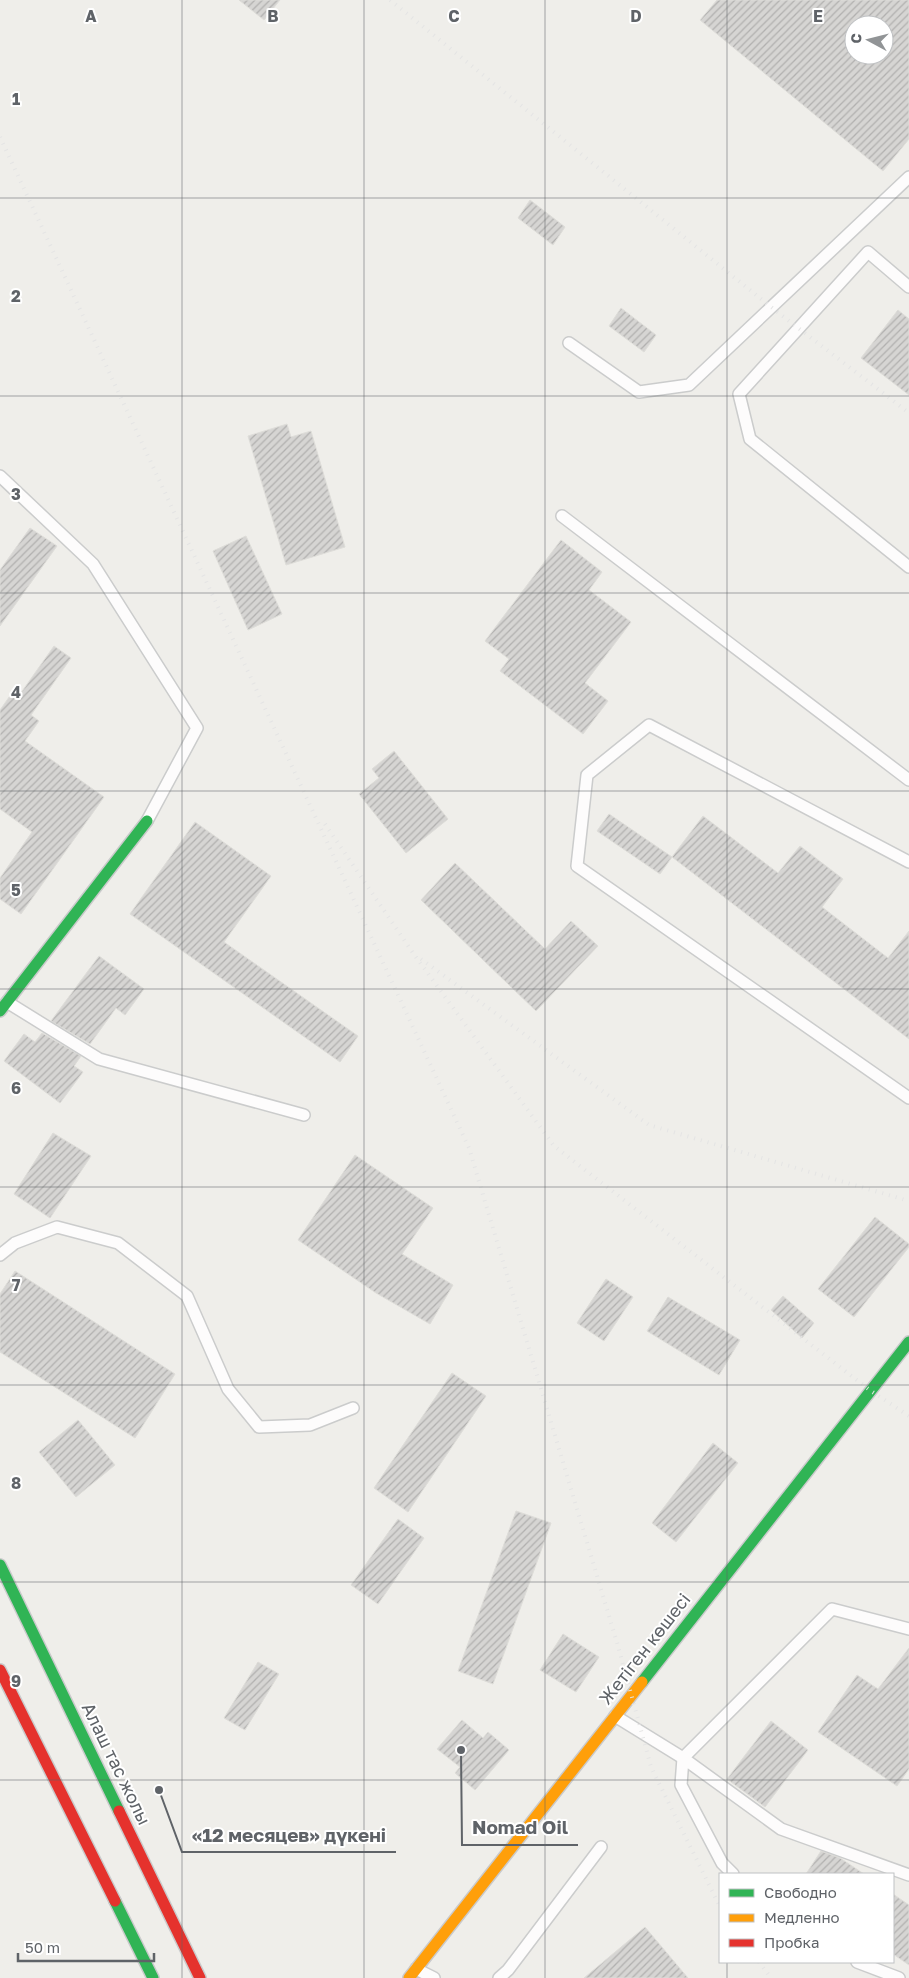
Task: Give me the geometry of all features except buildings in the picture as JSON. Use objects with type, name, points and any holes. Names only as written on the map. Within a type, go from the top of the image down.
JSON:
[{"type":"street","points":[[3,1006],[147,821]]},
{"type":"street","name":"Жетіген көшесі","points":[[412,1974],[909,1342]]},
{"type":"street","name":"Алаш тас жолы","points":[[0,1566],[200,1978]]},
{"type":"street","points":[[0,1670],[153,1978]]},
{"type":"lane","points":[[569,343],[639,392],[690,385],[909,177]]},
{"type":"lane","points":[[909,286],[868,252],[739,394],[750,439],[909,567]]},
{"type":"lane","points":[[0,476],[93,564],[197,728],[147,821]]},
{"type":"lane","points":[[562,516],[909,780]]},
{"type":"lane","points":[[909,862],[649,725],[587,775],[577,866],[909,1098]]},
{"type":"lane","points":[[3,1006],[98,1059],[304,1115]]},
{"type":"lane","points":[[0,1255],[15,1243],[57,1227],[118,1243],[187,1296],[228,1389],[259,1427],[310,1425],[353,1408]]},
{"type":"lane","points":[[732,1873],[722,1863],[681,1785],[683,1758],[832,1609],[909,1629]]},
{"type":"lane","points":[[615,1716],[683,1758],[781,1829],[909,1875]]},
{"type":"lane","points":[[500,1978],[601,1847]]},
{"type":"lane","points":[[860,1963],[899,1978]]},
{"type":"lane","points":[[412,1974],[434,1978]]},
{"type":"railway","points":[[390,0],[771,307],[909,413]]},
{"type":"railway","points":[[0,137],[469,1148],[618,1646],[651,1767],[719,1905]]},
{"type":"railway","points":[[325,824],[413,953],[554,1146],[871,1391],[909,1416]]},
{"type":"railway","points":[[421,959],[649,1125],[909,1201]]},
{"type":"railway","points":[[760,1963],[771,1978]]},
{"type":"traffic: fast","points":[[0,1011],[147,821]]},
{"type":"traffic: fast","points":[[642,1682],[909,1342]]},
{"type":"traffic: fast","points":[[0,1565],[119,1811]]},
{"type":"traffic: fast","points":[[115,1901],[153,1978]]},
{"type":"traffic: slow","points":[[409,1978],[642,1682]]},
{"type":"traffic: jam","points":[[0,1670],[115,1901]]},
{"type":"traffic: jam","points":[[119,1811],[200,1978]]},
{"type":"place","name":"Nomad Oil","points":[[461,1750]]},
{"type":"place","name":"«12 месяцев» дүкені","points":[[159,1790]]}]
